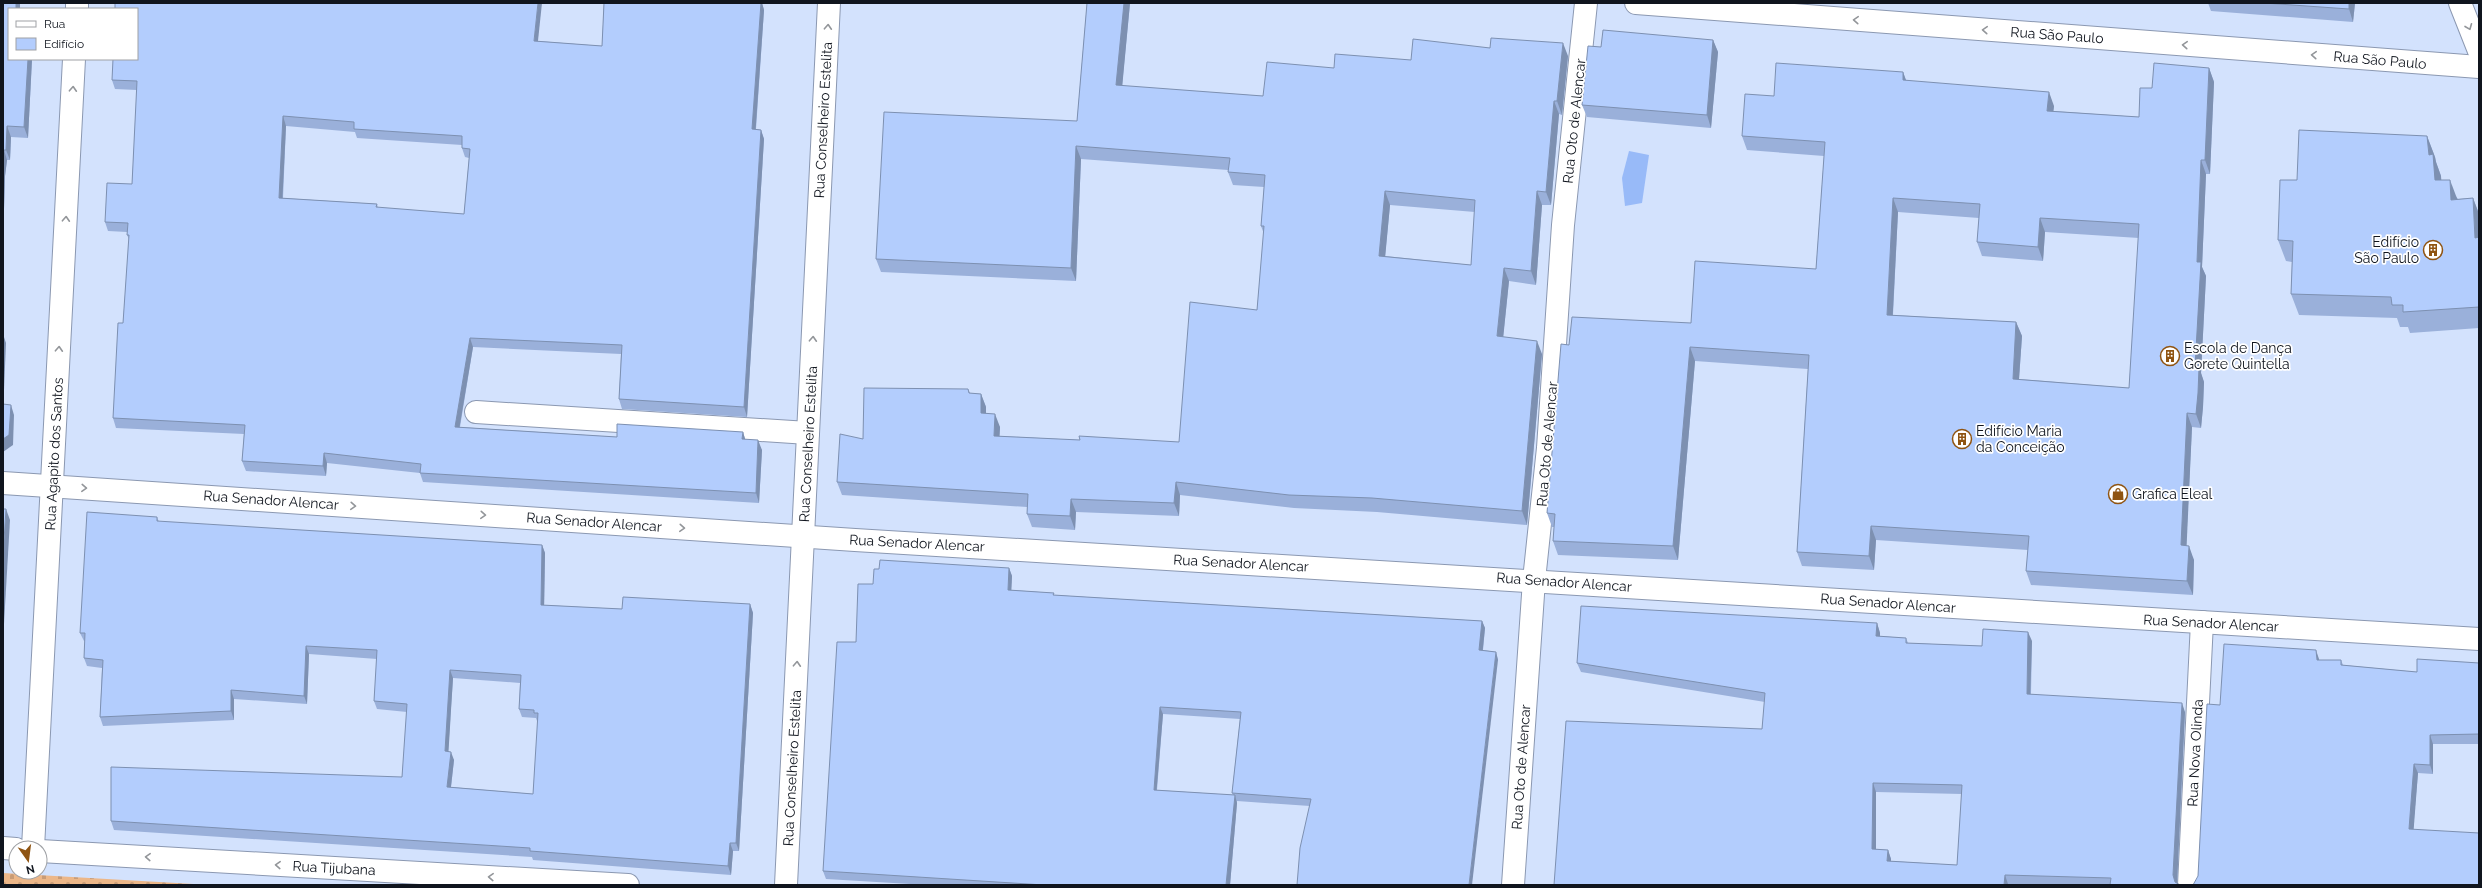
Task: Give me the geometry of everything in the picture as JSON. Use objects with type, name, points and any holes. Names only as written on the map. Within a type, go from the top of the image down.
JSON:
[{"type":"street","name":"Rua Conselheiro Estelita","points":[[786,885],[829,3]]},
{"type":"street","name":"Rua Oto de Alencar","points":[[1513,885],[1534,580],[1548,448],[1563,225],[1586,3]]},
{"type":"street","name":"Rua São Paulo","points":[[1636,3],[2479,67]]},
{"type":"street","points":[[2460,3],[2479,51]]},
{"type":"street","name":"Rua Agapito dos Santos","points":[[33,840],[74,60]]},
{"type":"street","points":[[476,412],[808,433]]},
{"type":"street","name":"Rua Senador Alencar","points":[[3,483],[803,536],[2479,639]]},
{"type":"street","name":"Rua Nova Olinda","points":[[2189,885],[2202,622]]},
{"type":"street","name":"Rua Tijubana","points":[[48,851],[628,885]]},
{"type":"green space","points":[[3,873],[8,873],[8,880],[48,880],[48,876],[211,885],[3,885]]},
{"type":"water","points":[[1629,151],[1649,155],[1642,203],[1625,206],[1622,178]]},
{"type":"building","points":[[3,3],[16,3],[16,8],[8,8],[8,60],[28,60],[24,127],[7,126],[6,150],[4,150],[3,154]]},
{"type":"building","points":[[115,3],[538,3],[534,41],[602,46],[604,3],[761,3],[752,129],[761,130],[744,407],[619,399],[622,345],[470,338],[455,427],[617,437],[617,424],[743,432],[742,439],[758,440],[756,493],[420,473],[421,464],[324,453],[323,466],[242,461],[245,425],[113,418],[118,323],[123,323],[129,235],[127,235],[128,223],[105,222],[107,183],[132,184],[137,81],[112,80],[113,60],[138,60],[138,8],[115,8]],"holes":[[[283,116],[354,122],[354,129],[462,136],[462,148],[470,149],[464,214],[376,207],[377,204],[279,198]]]},
{"type":"building","points":[[1087,3],[1124,3],[1116,85],[1263,96],[1267,62],[1334,68],[1335,54],[1411,60],[1413,39],[1490,48],[1491,38],[1563,43],[1557,101],[1554,101],[1546,192],[1537,191],[1531,271],[1504,268],[1497,336],[1537,341],[1522,511],[1372,498],[1289,495],[1176,482],[1174,503],[1071,499],[1070,516],[1027,514],[1028,494],[837,482],[840,434],[863,439],[864,388],[968,389],[969,393],[981,394],[981,413],[995,414],[994,436],[1080,440],[1079,436],[1179,442],[1190,302],[1257,310],[1264,226],[1261,226],[1265,175],[1228,172],[1230,158],[1076,146],[1071,268],[876,259],[884,112],[1077,121]],"holes":[[[1385,191],[1475,200],[1471,265],[1379,256]]]},
{"type":"building","points":[[2264,3],[2349,3],[2349,9]]},
{"type":"building","points":[[1603,30],[1713,40],[1707,115],[1582,105],[1588,46],[1601,47]]},
{"type":"building","points":[[1776,63],[1903,72],[1903,80],[2049,92],[2047,111],[2139,117],[2140,88],[2152,88],[2154,63],[2209,68],[2205,160],[2201,160],[2197,262],[2201,262],[2195,367],[2199,368],[2198,393],[2196,414],[2187,413],[2181,545],[2189,546],[2187,581],[2026,571],[2029,536],[1871,526],[1869,556],[1797,552],[1809,355],[1690,347],[1673,546],[1553,541],[1555,514],[1547,513],[1561,344],[1569,345],[1572,317],[1691,323],[1695,261],[1816,269],[1825,142],[1742,136],[1745,94],[1774,96]],"holes":[[[1893,198],[1980,204],[1977,242],[2038,247],[2040,218],[2139,224],[2129,388],[2013,379],[2016,322],[1887,315]]]},
{"type":"building","points":[[2299,130],[2427,136],[2429,155],[2433,154],[2435,180],[2450,180],[2451,200],[2473,198],[2475,238],[2479,237],[2479,307],[2403,312],[2403,305],[2392,305],[2391,297],[2291,294],[2293,241],[2278,240],[2280,180],[2297,180]]},
{"type":"building","points":[[3,404],[11,405],[9,435],[3,439]]},
{"type":"building","points":[[3,509],[6,509],[3,556]]},
{"type":"building","points":[[87,512],[157,517],[157,521],[542,545],[541,605],[622,609],[623,597],[750,604],[736,843],[730,843],[728,866],[530,851],[530,848],[111,821],[111,767],[402,777],[407,704],[374,701],[377,650],[306,646],[304,696],[231,690],[231,711],[100,717],[103,660],[84,658],[85,633],[80,633]],"holes":[[[450,670],[521,675],[519,709],[534,710],[534,713],[538,713],[533,794],[447,787],[451,752],[445,751]]]},
{"type":"building","points":[[880,560],[1009,568],[1008,590],[1054,593],[1053,595],[1482,621],[1479,650],[1496,652],[1469,885],[1297,885],[1300,848],[1311,799],[1232,793],[1241,712],[1160,707],[1154,790],[1235,795],[1226,885],[1044,885],[823,871],[837,642],[856,642],[858,584],[873,584],[874,569],[879,569]]},
{"type":"building","points":[[1581,606],[1877,623],[1876,636],[1906,638],[1906,643],[1982,646],[1983,629],[2028,632],[2027,694],[2182,703],[2173,875],[2175,882],[2180,885],[2110,885],[2111,878],[2005,875],[2004,885],[1554,885],[1566,721],[1762,729],[1765,693],[1577,663]],"holes":[[[1873,783],[1962,785],[1957,865],[1887,861],[1888,850],[1872,849]]]},
{"type":"building","points":[[2224,644],[2316,650],[2317,660],[2341,660],[2341,665],[2417,672],[2417,659],[2479,663],[2479,734],[2430,735],[2430,765],[2414,764],[2409,829],[2479,833],[2479,885],[2193,885],[2198,876],[2207,704],[2220,705]]},
{"type":"place","name":"Edifício São Paulo","points":[[2433,250]]},
{"type":"place","name":"Escola de Dança Gorete Quintella","points":[[2170,356]]},
{"type":"place","name":"Edifício Maria da Conceição","points":[[1962,439]]},
{"type":"place","name":"Grafica Eleal","points":[[2118,494]]}]
